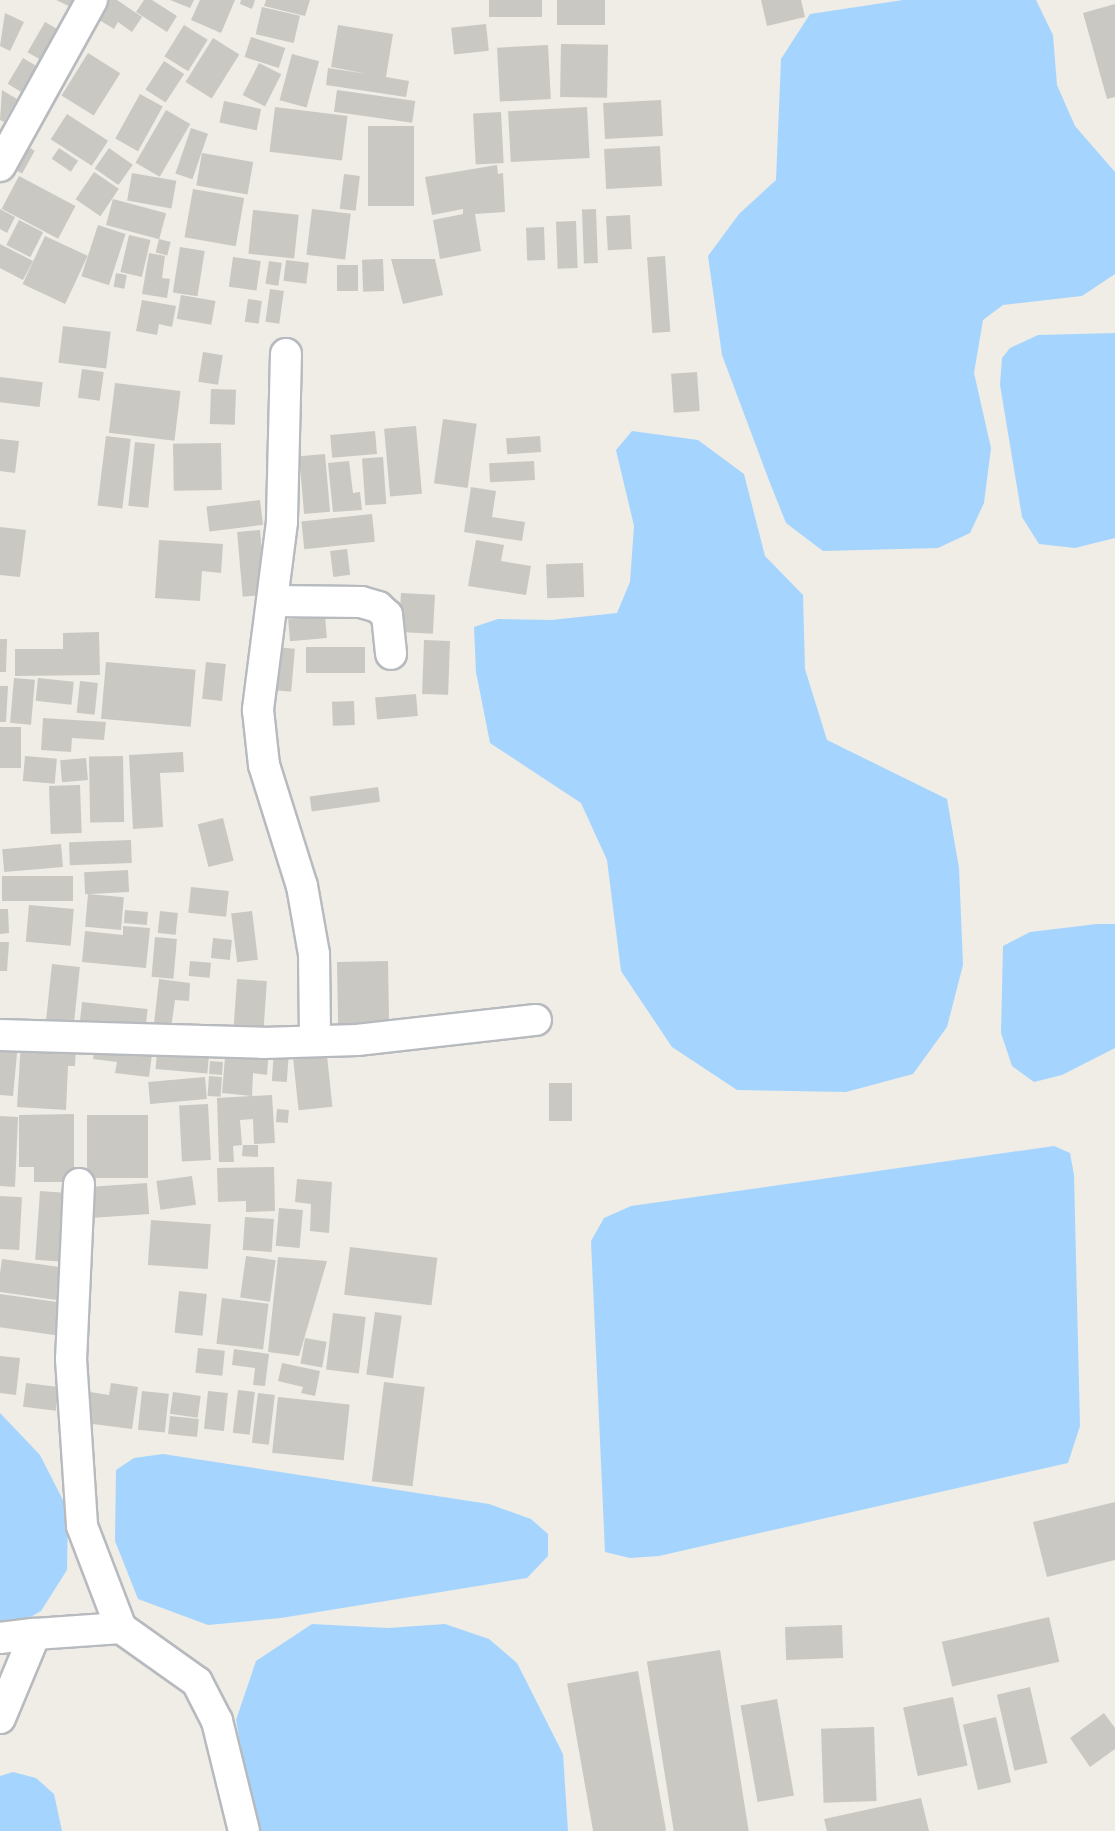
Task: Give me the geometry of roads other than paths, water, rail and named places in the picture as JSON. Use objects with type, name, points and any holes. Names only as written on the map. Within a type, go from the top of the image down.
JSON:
[{"type":"street","points":[[0,166],[92,0]]},
{"type":"street","points":[[286,354],[282,522],[259,727],[264,765],[302,886],[314,954],[315,1041]]},
{"type":"street","points":[[273,601],[361,602],[378,607],[387,615],[391,654]]},
{"type":"street","points":[[0,1035],[357,1040],[536,1020]]},
{"type":"street","points":[[79,1184],[71,1359],[73,1433],[82,1526],[121,1628],[197,1682],[218,1721],[244,1831]]},
{"type":"street","points":[[0,1638],[121,1628]]},
{"type":"street","points":[[0,1718],[35,1634]]},
{"type":"water","points":[[903,0],[1036,0],[1053,35],[1057,85],[1075,126],[1115,172],[1115,274],[1082,296],[1003,305],[983,320],[974,373],[991,448],[984,503],[970,533],[938,548],[823,551],[786,523],[770,483],[722,355],[708,256],[739,214],[776,180],[781,59],[810,14]]},
{"type":"water","points":[[1115,333],[1115,538],[1075,548],[1039,544],[1022,517],[1000,385],[1002,358],[1010,348],[1038,335]]},
{"type":"water","points":[[632,431],[698,440],[744,474],[765,556],[803,595],[805,669],[827,740],[947,799],[959,868],[963,965],[947,1027],[913,1074],[846,1092],[737,1090],[672,1047],[621,971],[607,860],[581,803],[490,743],[476,672],[474,627],[498,619],[551,620],[617,613],[630,582],[634,526],[616,450]]},
{"type":"water","points":[[1115,924],[1115,1048],[1062,1075],[1034,1082],[1012,1066],[1001,1033],[1003,946],[1030,932]]},
{"type":"water","points":[[1054,1146],[1070,1153],[1074,1175],[1080,1426],[1068,1463],[659,1556],[630,1558],[605,1552],[591,1241],[604,1218],[631,1206]]},
{"type":"water","points":[[0,1413],[40,1455],[68,1510],[67,1570],[41,1611],[20,1623],[0,1624]]},
{"type":"water","points":[[163,1454],[489,1504],[531,1519],[548,1534],[548,1556],[527,1578],[281,1618],[208,1625],[138,1599],[115,1541],[116,1470],[134,1458]]},
{"type":"water","points":[[312,1624],[388,1628],[445,1624],[489,1639],[517,1663],[563,1754],[568,1831],[259,1831],[253,1818],[236,1720],[256,1661]]},
{"type":"water","points":[[13,1772],[36,1778],[54,1794],[62,1831],[0,1831],[0,1776]]}]
